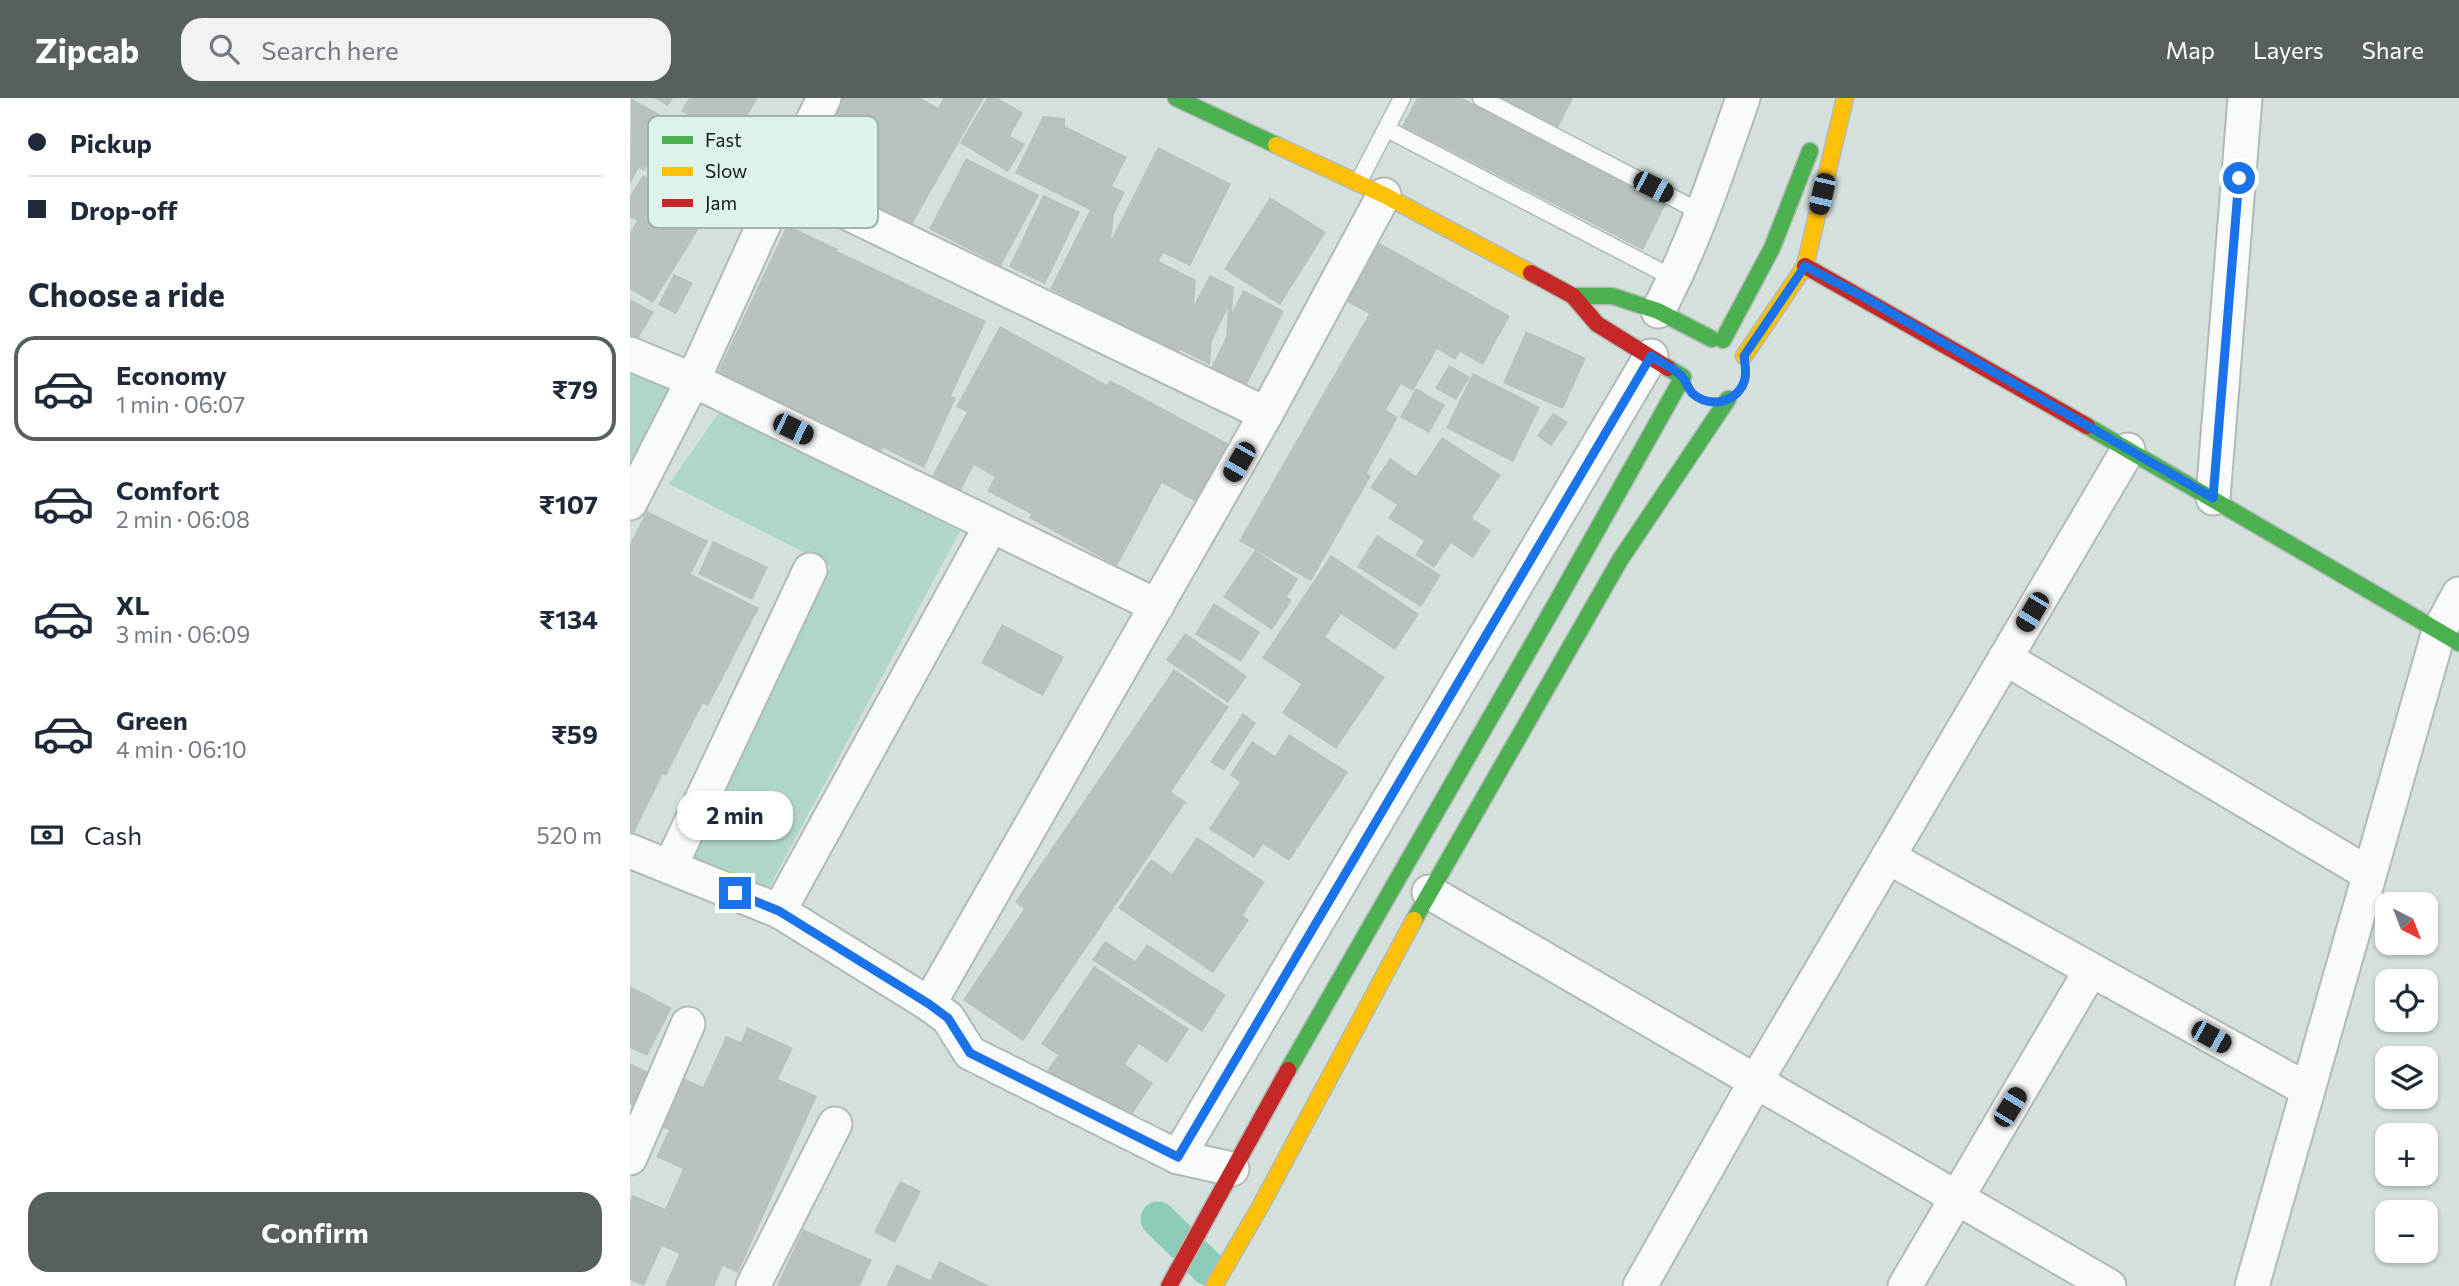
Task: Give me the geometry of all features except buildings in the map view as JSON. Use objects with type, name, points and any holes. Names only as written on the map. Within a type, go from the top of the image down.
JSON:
[{"type":"main road","points":[[1176,98],[1370,190],[1573,296],[1597,324],[1683,377],[1693,394]]},
{"type":"main road","points":[[1573,296],[1612,296],[1658,311],[1733,344],[1745,364],[1805,266],[1845,98]]},
{"type":"main road","points":[[1169,1286],[1227,1179],[1618,496],[1683,377],[1690,352],[1702,341],[1718,339],[1749,297],[1797,192],[1816,130]]},
{"type":"main road","points":[[1805,266],[2213,498],[2449,637]]},
{"type":"main road","points":[[1214,1286],[1260,1207],[1429,892],[1620,560],[1728,399],[1741,388]]},
{"type":"main road","points":[[1710,402],[1728,399]]},
{"type":"street","points":[[815,116],[824,98]]},
{"type":"street","points":[[1658,311],[1675,279],[1702,213],[1743,98]]},
{"type":"street","points":[[2213,498],[2245,98]]},
{"type":"street","points":[[929,1004],[1266,414],[1370,190]]},
{"type":"street","points":[[632,491],[693,380],[762,228]]},
{"type":"street","points":[[878,228],[1266,414]]},
{"type":"street","points":[[630,354],[693,380],[1157,606]]},
{"type":"street","points":[[1178,1157],[1651,356]]},
{"type":"street","points":[[1640,1286],[1756,1081],[2128,450]]},
{"type":"street","points":[[779,911],[991,526]]},
{"type":"street","points":[[670,867],[810,570]]},
{"type":"street","points":[[2252,1286],[2369,874],[2449,637],[2459,594]]},
{"type":"street","points":[[1474,658],[1512,680]]},
{"type":"street","points":[[2005,658],[2369,874]]},
{"type":"street","points":[[630,851],[779,911],[948,1018],[970,1053],[1227,1179]]},
{"type":"street","points":[[1888,858],[2308,1090]]},
{"type":"street","points":[[1429,892],[2098,1283]]},
{"type":"street","points":[[1905,1286],[2091,970]]},
{"type":"street","points":[[630,1158],[688,1024]]},
{"type":"street","points":[[753,1286],[835,1124]]},
{"type":"lane","points":[[1370,190],[1387,129],[1402,98]]},
{"type":"lane","points":[[1481,98],[1702,213]]},
{"type":"lane","points":[[1387,129],[1675,279]]},
{"type":"green space","points":[[630,368],[693,396],[630,467]]},
{"type":"green space","points":[[720,411],[960,531],[765,895],[691,860],[831,566],[669,484]]},
{"type":"waterway","points":[[1158,1219],[1208,1268]]},
{"type":"traffic: fast","points":[[1176,98],[1276,145]]},
{"type":"traffic: fast","points":[[1723,340],[1772,248],[1810,151]]},
{"type":"traffic: fast","points":[[1573,296],[1612,296],[1658,311],[1712,339]]},
{"type":"traffic: fast","points":[[1288,1070],[1683,377],[1668,368]]},
{"type":"traffic: fast","points":[[1414,920],[1620,560],[1728,399]]},
{"type":"traffic: fast","points":[[2087,426],[2459,643]]},
{"type":"traffic: slow","points":[[1744,356],[1805,266],[1845,98]]},
{"type":"traffic: slow","points":[[1276,145],[1384,195],[1531,273]]},
{"type":"traffic: slow","points":[[1214,1286],[1260,1207],[1414,920]]},
{"type":"traffic: jam","points":[[1805,266],[2087,426]]},
{"type":"traffic: jam","points":[[1531,273],[1573,296],[1597,324],[1668,368]]},
{"type":"traffic: jam","points":[[1169,1286],[1288,1070]]},
{"type":"route","points":[[735,893],[779,911],[929,1004],[948,1018],[970,1053],[1178,1157],[1651,356],[1683,377],[1693,394],[1701,399],[1719,402],[1728,399],[1736,394],[1745,380],[1744,356],[1805,266],[2213,498],[2239,178]]}]
